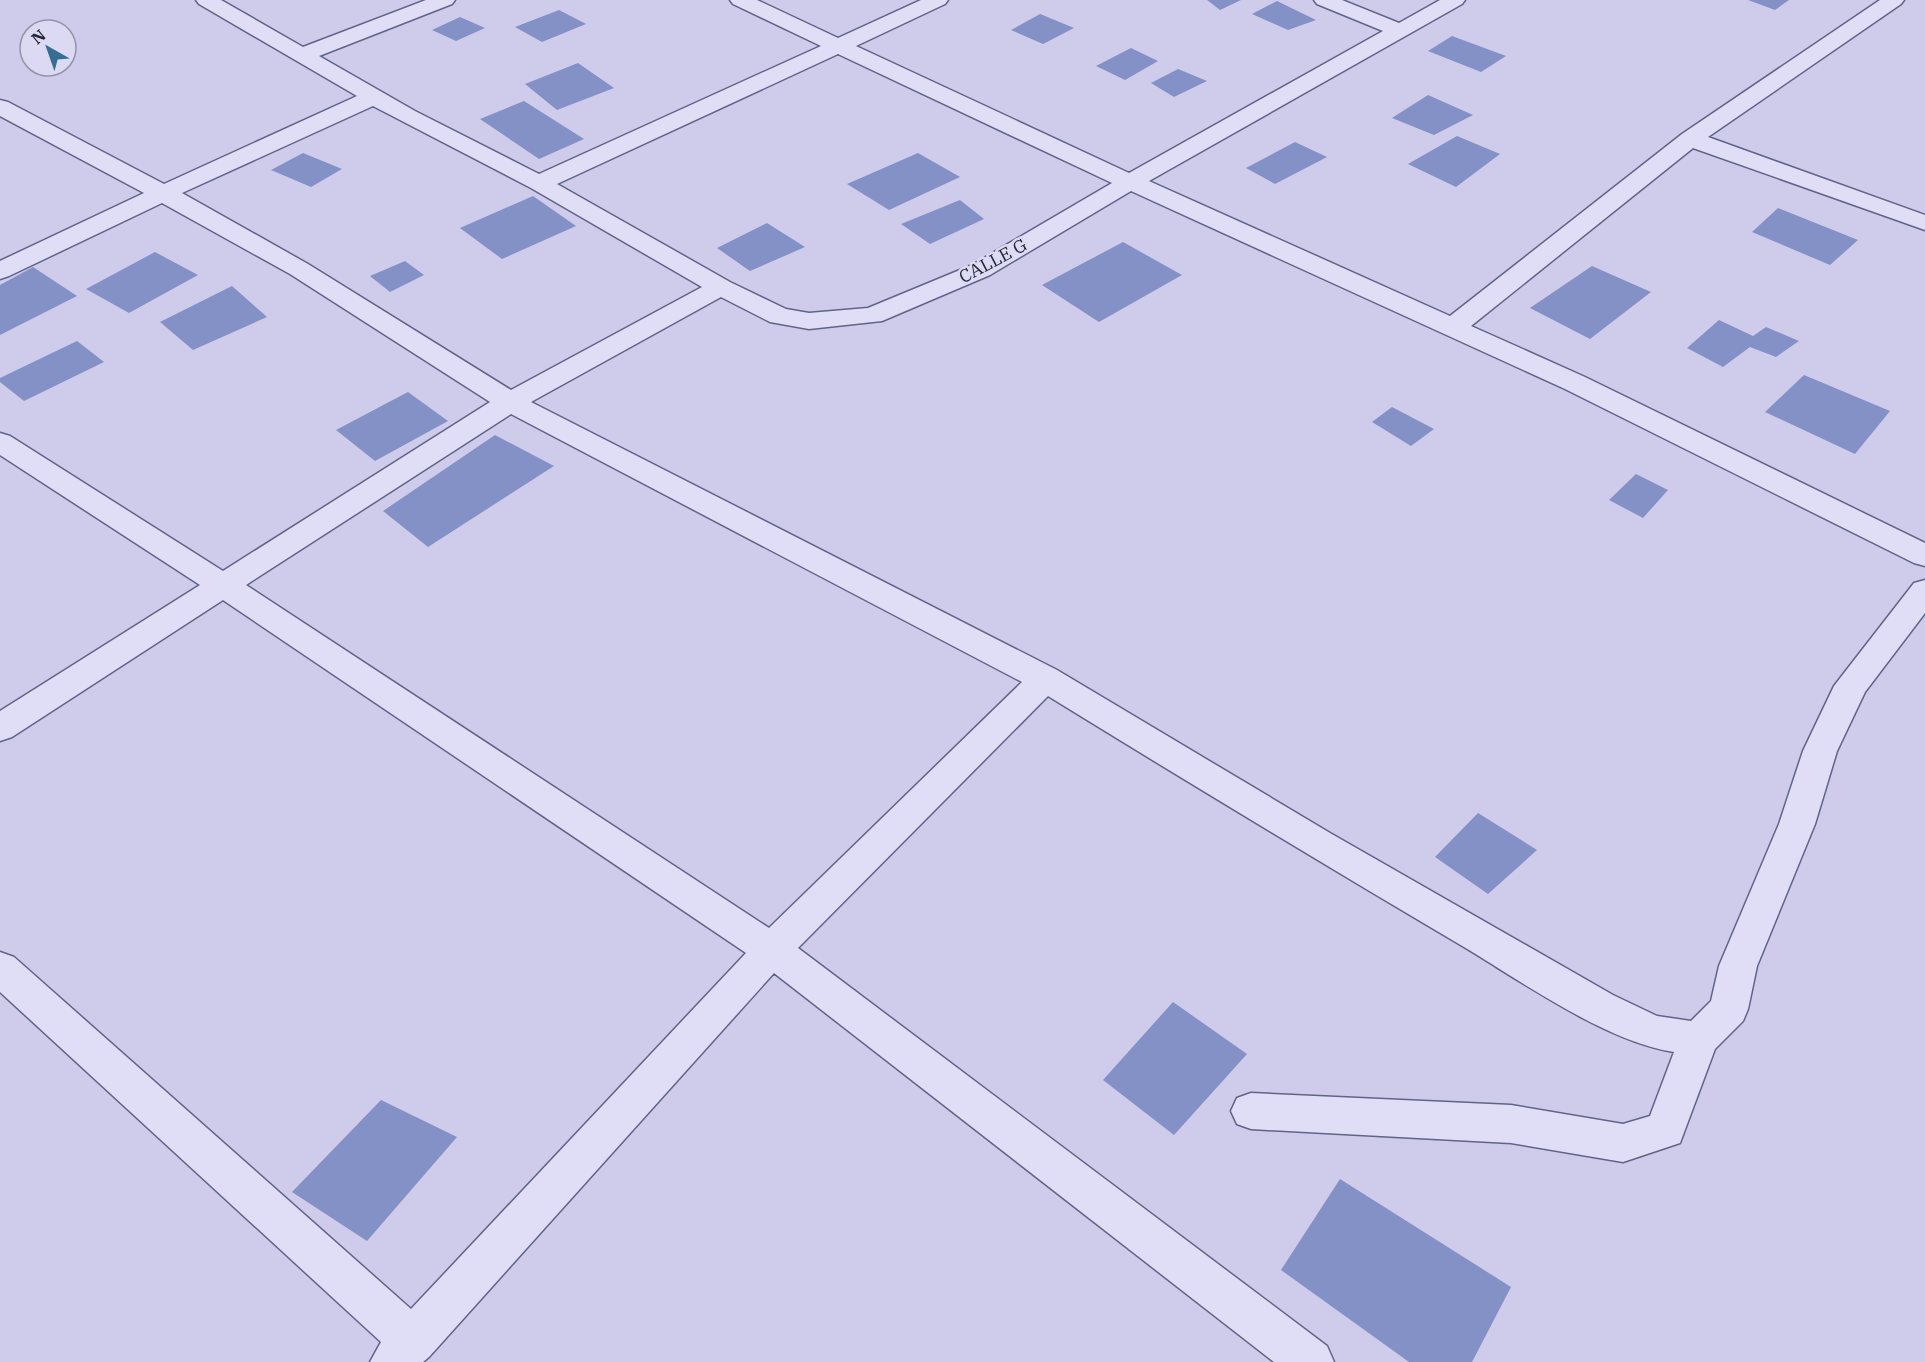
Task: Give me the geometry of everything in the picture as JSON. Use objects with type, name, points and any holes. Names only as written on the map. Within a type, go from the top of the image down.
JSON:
[{"type":"street","name":"CALLE G","points":[[206,0],[374,97],[539,183],[721,287],[779,316],[809,321],[873,315],[981,270],[1130,182],[1455,0]]},
{"type":"street","points":[[302,55],[445,0]]},
{"type":"street","points":[[740,0],[1130,182],[1575,382],[1925,556]]},
{"type":"street","points":[[539,183],[938,0]]},
{"type":"street","points":[[1324,0],[1401,31]]},
{"type":"street","points":[[1452,327],[1690,139],[1894,0]]},
{"type":"street","points":[[0,271],[163,193],[374,97]]},
{"type":"street","points":[[0,107],[163,193],[299,269],[510,402],[1045,679],[1317,843],[1599,1007],[1652,1032],[1699,1039]]},
{"type":"street","points":[[1690,139],[1925,223]]},
{"type":"street","points":[[0,728],[510,402],[721,287]]},
{"type":"street","points":[[0,442],[223,585],[772,950],[1311,1362]]},
{"type":"street","points":[[1251,1111],[1511,1124],[1623,1143],[1665,1130],[1699,1039],[1729,1009],[1738,966],[1797,824],[1820,751],[1851,686],[1925,591]]},
{"type":"street","points":[[0,968],[403,1352],[772,950],[1045,679]]},
{"type":"building","points":[[1207,0],[1241,0],[1220,10]]},
{"type":"building","points":[[1748,0],[1789,0],[1775,10]]},
{"type":"building","points":[[1277,1],[1316,20],[1288,30],[1252,14]]},
{"type":"building","points":[[559,10],[586,24],[542,42],[515,27]]},
{"type":"building","points":[[1040,14],[1074,28],[1043,44],[1011,30]]},
{"type":"building","points":[[460,17],[485,28],[456,41],[432,30]]},
{"type":"building","points":[[1452,36],[1506,56],[1481,72],[1428,51]]},
{"type":"building","points":[[1131,48],[1158,61],[1125,80],[1096,66]]},
{"type":"building","points":[[578,63],[614,88],[557,110],[525,84]]},
{"type":"building","points":[[1178,69],[1207,81],[1174,97],[1151,83]]},
{"type":"building","points":[[1428,95],[1473,115],[1434,135],[1392,118]]},
{"type":"building","points":[[524,101],[584,139],[539,159],[480,119]]},
{"type":"building","points":[[1457,136],[1500,154],[1456,187],[1408,164]]},
{"type":"building","points":[[1295,142],[1327,157],[1275,184],[1246,168]]},
{"type":"building","points":[[303,153],[342,169],[311,187],[271,170]]},
{"type":"building","points":[[918,153],[960,177],[889,210],[847,184]]},
{"type":"building","points":[[533,196],[576,226],[502,259],[460,228]]},
{"type":"building","points":[[960,200],[984,219],[930,244],[901,224]]},
{"type":"building","points":[[1778,208],[1858,240],[1830,265],[1752,232]]},
{"type":"building","points":[[767,223],[805,247],[750,271],[717,248]]},
{"type":"building","points":[[1123,242],[1182,275],[1099,322],[1042,285]]},
{"type":"building","points":[[155,252],[198,275],[129,313],[86,289]]},
{"type":"building","points":[[405,261],[424,275],[390,292],[370,276]]},
{"type":"building","points":[[1592,266],[1651,292],[1590,339],[1530,308]]},
{"type":"building","points":[[33,267],[77,296],[0,335],[0,285]]},
{"type":"building","points":[[232,286],[267,317],[193,350],[160,322]]},
{"type":"building","points":[[1719,320],[1753,336],[1766,327],[1799,341],[1776,357],[1750,347],[1723,367],[1687,348]]},
{"type":"building","points":[[77,341],[104,362],[24,401],[0,382],[0,378]]},
{"type":"building","points":[[1804,375],[1890,411],[1855,454],[1765,412]]},
{"type":"building","points":[[408,392],[448,421],[375,461],[336,430]]},
{"type":"building","points":[[1392,407],[1434,429],[1411,446],[1372,422]]},
{"type":"building","points":[[495,435],[554,466],[428,547],[383,511]]},
{"type":"building","points":[[1636,474],[1668,490],[1643,518],[1609,500]]},
{"type":"building","points":[[1478,813],[1537,850],[1488,894],[1435,857]]},
{"type":"building","points":[[1173,1002],[1247,1054],[1174,1135],[1103,1080]]},
{"type":"building","points":[[381,1100],[457,1137],[367,1241],[292,1192]]},
{"type":"building","points":[[1340,1179],[1511,1287],[1472,1362],[1409,1362],[1281,1270]]}]
